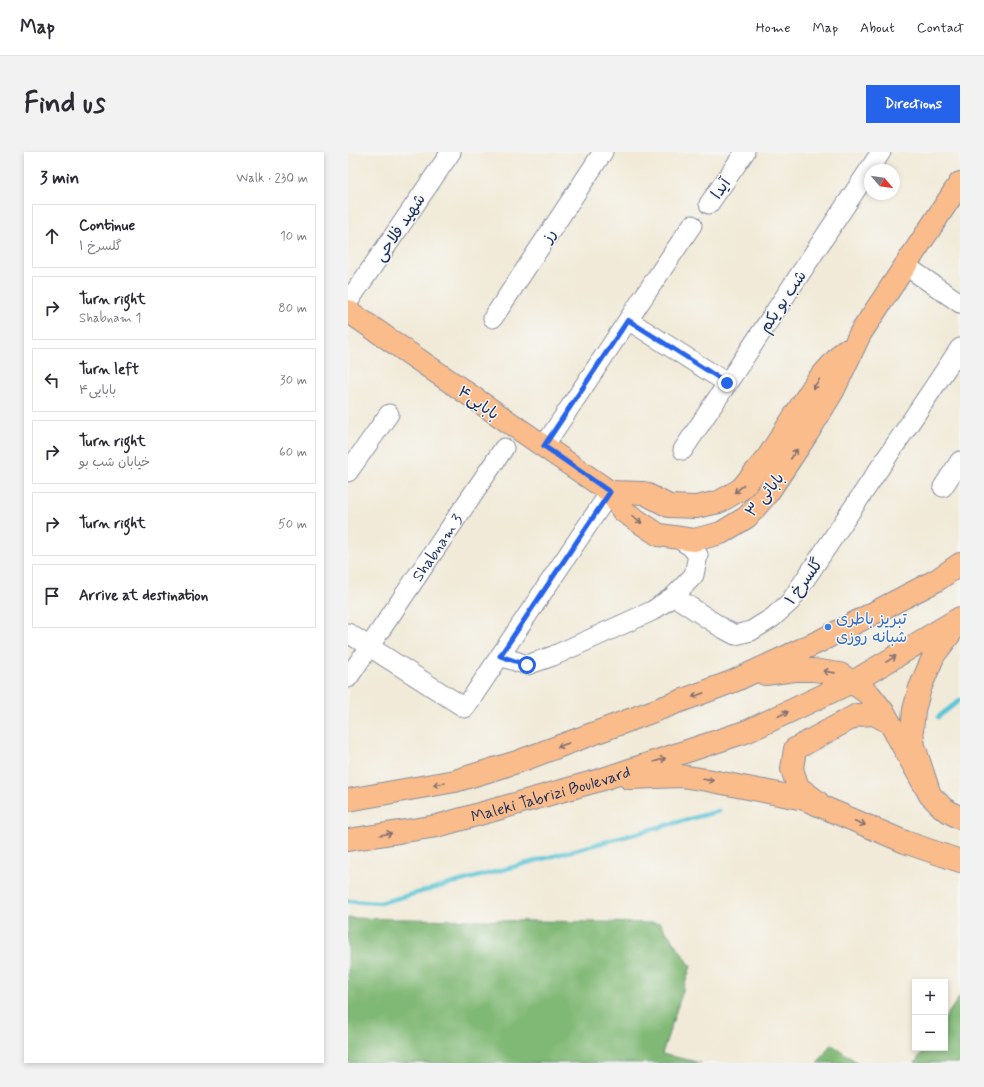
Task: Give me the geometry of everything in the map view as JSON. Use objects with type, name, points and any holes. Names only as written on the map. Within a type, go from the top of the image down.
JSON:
[{"type":"main road","name":"بابائی ۳","points":[[610,492],[644,494],[668,506],[696,507],[719,502],[741,489],[768,457],[817,381],[860,334],[960,183]]},
{"type":"main road","name":"بابایی۴","points":[[348,311],[610,492]]},
{"type":"main road","name":"بابائی ۳","points":[[610,492],[623,511],[659,535],[694,540],[721,533],[747,518],[767,494],[807,434],[833,391],[860,334]]},
{"type":"main road","points":[[348,800],[455,781],[517,762],[739,679],[820,641],[937,580],[960,564]]},
{"type":"main road","points":[[930,795],[914,746],[912,732],[914,710],[920,688],[934,655],[960,619]]},
{"type":"main road","name":"Maleki Tabrizi Boulevard","points":[[348,840],[437,826],[600,780],[748,731],[858,679],[960,619]]},
{"type":"main road","points":[[739,679],[795,670],[813,670],[840,674],[870,695],[885,714],[930,795],[944,809],[960,818]]},
{"type":"main road","points":[[826,809],[798,788],[792,769],[795,749],[857,715],[874,714],[889,722]]},
{"type":"main road","points":[[600,780],[681,776],[804,799],[905,842],[960,861]]},
{"type":"street","name":"شهید فلاحی","points":[[348,302],[451,152]]},
{"type":"street","name":"رز","points":[[493,318],[603,152]]},
{"type":"street","name":"آیدا","points":[[709,204],[745,152]]},
{"type":"street","name":"شب بو یکم","points":[[683,450],[881,152]]},
{"type":"street","points":[[544,446],[692,225]]},
{"type":"street","points":[[906,266],[960,303]]},
{"type":"street","points":[[628,320],[727,383]]},
{"type":"street","name":"گلسرخ ۱","points":[[674,596],[735,635],[751,631],[772,618],[790,602],[960,348]]},
{"type":"street","points":[[348,472],[389,414]]},
{"type":"street","name":"Shabnam 3","points":[[348,678],[504,448]]},
{"type":"street","points":[[943,487],[960,461]]},
{"type":"street","points":[[348,633],[465,708],[610,492]]},
{"type":"street","points":[[500,656],[527,665],[534,663],[553,656],[652,611],[674,596],[694,575],[698,556],[690,546],[677,538]]},
{"type":"green space","points":[[348,918],[660,923],[691,966],[662,1054],[701,1063],[348,1063]]},
{"type":"green space","points":[[960,996],[960,1063],[915,1063],[923,1051],[948,1051],[948,1014]]},
{"type":"green space","points":[[831,1044],[858,1063],[818,1063]]},
{"type":"waterway","points":[[938,717],[960,700]]},
{"type":"waterway","points":[[348,901],[380,903],[719,811]]},
{"type":"place","name":"تبریز باطری شبانه روزی","points":[[828,627]]},
{"type":"route","points":[[527,665],[500,656],[610,492],[544,446],[628,320],[727,383]]}]
